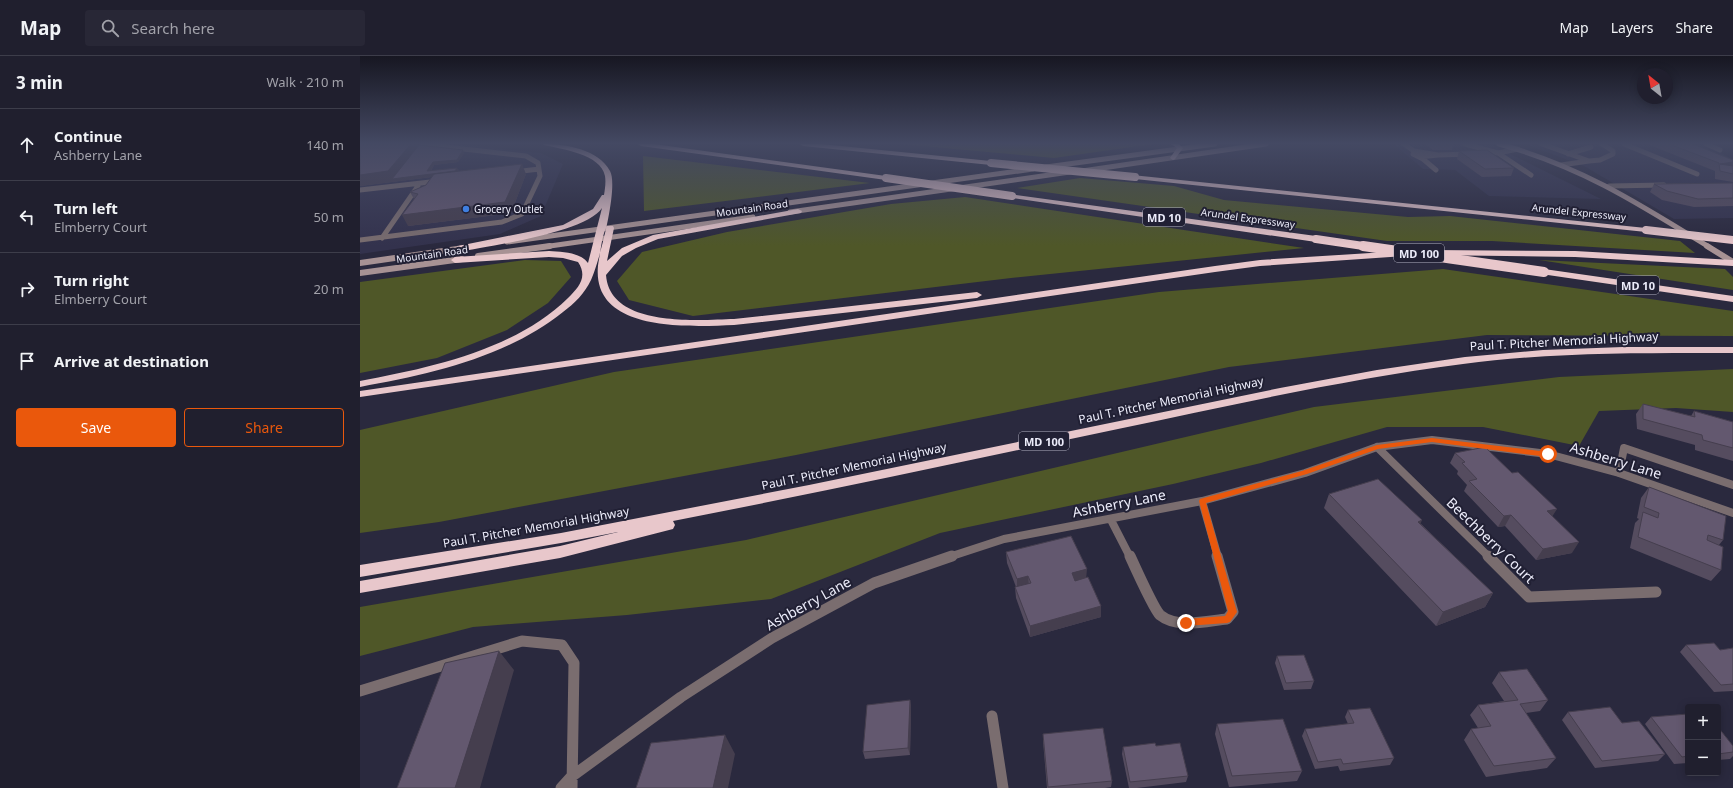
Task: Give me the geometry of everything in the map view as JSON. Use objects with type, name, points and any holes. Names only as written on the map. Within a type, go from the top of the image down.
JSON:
[{"type":"highway","points":[[610,178],[606,229],[608,238],[604,255],[602,278],[606,292],[613,302],[628,311],[646,318],[671,322],[734,322],[980,295],[1138,280]]},
{"type":"highway","name":"Arundel Expressway","points":[[887,178],[1733,299]]},
{"type":"highway","name":"Arundel Expressway","points":[[1146,178],[1733,240]]},
{"type":"highway","points":[[458,249],[512,239],[566,226],[596,211],[608,191]]},
{"type":"highway","points":[[602,278],[608,265],[617,254],[656,237],[798,211]]},
{"type":"highway","points":[[360,384],[452,363],[529,331],[557,312],[573,298],[586,281],[598,239],[606,229]]},
{"type":"highway","name":"MD 100","points":[[360,394],[1260,263],[1365,255],[1427,253],[1575,254],[1733,262]]},
{"type":"highway","points":[[455,260],[549,254],[564,255],[581,260],[587,269],[586,281]]},
{"type":"highway","name":"Paul T. Pitcher Memorial Highway","points":[[360,571],[560,538],[809,490],[1273,392],[1377,372],[1465,360],[1543,353],[1624,350],[1733,350]]},
{"type":"highway","points":[[360,587],[560,552],[809,490]]},
{"type":"main road","name":"Mountain Road","points":[[360,262],[606,229],[956,178]]},
{"type":"main road","name":"Mountain Road","points":[[360,273],[1030,178]]},
{"type":"main road","points":[[1590,178],[1608,186],[1733,262]]},
{"type":"street","points":[[360,240],[502,222],[522,214],[539,178]]},
{"type":"street","points":[[360,190],[442,180]]},
{"type":"street","points":[[382,238],[420,183]]},
{"type":"street","points":[[1608,186],[1673,185]]},
{"type":"street","name":"Ashberry Lane","points":[[561,788],[572,783],[681,697],[766,642],[874,583],[1004,539],[1111,520],[1202,501],[1304,473],[1377,447],[1432,440],[1548,454],[1619,473],[1733,513]]},
{"type":"street","name":"Beechberry Court","points":[[1377,447],[1530,597],[1656,592]]},
{"type":"street","points":[[1619,473],[1624,448],[1733,485]]},
{"type":"street","points":[[1111,520],[1159,614],[1167,620],[1186,623],[1227,619],[1233,612],[1202,501]]},
{"type":"street","points":[[360,691],[522,641],[562,645],[574,663],[572,783]]},
{"type":"street","points":[[992,716],[1003,788]]},
{"type":"shaded area","points":[[360,178],[557,178],[541,216],[500,234],[360,254]]},
{"type":"shaded area","points":[[1466,178],[1559,178],[1601,199],[1489,196]]},
{"type":"shaded area","points":[[1605,178],[1733,178],[1733,218],[1674,219]]},
{"type":"green space","points":[[643,178],[829,178],[870,183],[644,211]]},
{"type":"green space","points":[[1079,178],[1174,186],[1224,200],[1408,217],[1450,216],[1680,241],[1695,253],[1492,241],[1387,241],[1017,188]]},
{"type":"green space","points":[[965,197],[1304,248],[1011,278],[693,316],[629,300],[617,281],[642,252],[727,232],[891,204]]},
{"type":"green space","points":[[525,260],[561,261],[571,277],[548,303],[507,330],[437,358],[360,373],[360,282]]},
{"type":"green space","points":[[1539,260],[1725,269],[1733,277],[1733,290]]},
{"type":"green space","points":[[1443,269],[1733,311],[1733,336],[1487,335],[1229,367],[796,455],[439,522],[360,533],[360,430],[614,372],[1159,292]]},
{"type":"green space","points":[[1733,369],[1733,412],[1676,408],[1599,411],[1579,446],[1483,427],[1387,427],[1261,463],[1173,484],[940,533],[771,599],[627,615],[473,627],[360,656],[360,607],[746,540],[1314,407],[1559,377]]},
{"type":"building","points":[[431,178],[516,178],[505,202],[402,215],[418,194],[410,192],[426,185]]},
{"type":"building","points":[[1733,183],[1733,198],[1698,199],[1667,191],[1654,184]]},
{"type":"building","points":[[1643,404],[1695,417],[1694,411],[1733,422],[1733,448],[1703,440],[1702,435],[1643,419]]},
{"type":"building","points":[[1485,447],[1512,473],[1518,472],[1557,509],[1547,511],[1579,542],[1543,549],[1511,515],[1504,516],[1469,481],[1477,479],[1462,463],[1465,462],[1455,453]]},
{"type":"building","points":[[1378,479],[1422,520],[1418,522],[1493,593],[1443,612],[1329,494]]},
{"type":"building","points":[[1649,487],[1726,516],[1723,540],[1708,535],[1707,540],[1723,547],[1721,570],[1638,537],[1643,512],[1658,518],[1659,513],[1644,507]]},
{"type":"building","points":[[1071,536],[1087,569],[1072,573],[1075,581],[1088,577],[1101,606],[1030,626],[1015,587],[1031,583],[1028,576],[1017,579],[1006,552]]},
{"type":"building","points":[[1714,643],[1720,650],[1733,648],[1733,684],[1721,685],[1686,645]]},
{"type":"building","points":[[499,651],[455,788],[397,788],[445,663]]},
{"type":"building","points":[[1304,655],[1314,681],[1286,683],[1277,656]]},
{"type":"building","points":[[1527,669],[1548,700],[1520,704],[1556,758],[1494,766],[1471,729],[1491,726],[1478,705],[1518,700],[1499,672]]},
{"type":"building","points":[[910,700],[908,748],[863,752],[867,705]]},
{"type":"building","points":[[1610,707],[1622,723],[1639,721],[1665,754],[1602,761],[1568,712]]},
{"type":"building","points":[[1370,708],[1394,758],[1343,764],[1341,759],[1318,762],[1305,729],[1354,723],[1348,710]]},
{"type":"building","points":[[1685,714],[1685,756],[1682,757],[1651,717]]},
{"type":"building","points":[[1283,719],[1302,771],[1232,776],[1217,724]]},
{"type":"building","points":[[1103,728],[1112,781],[1048,787],[1043,734]]},
{"type":"building","points":[[1721,731],[1733,746],[1733,752],[1721,754]]},
{"type":"building","points":[[725,735],[713,788],[636,788],[651,743]]},
{"type":"building","points":[[1155,743],[1156,746],[1180,743],[1188,776],[1130,782],[1123,747]]},
{"type":"place","name":"Grocery Outlet","points":[[466,209]]},
{"type":"route","points":[[1186,623],[1227,619],[1233,612],[1202,501],[1304,473],[1377,447],[1432,440],[1548,454]]}]
